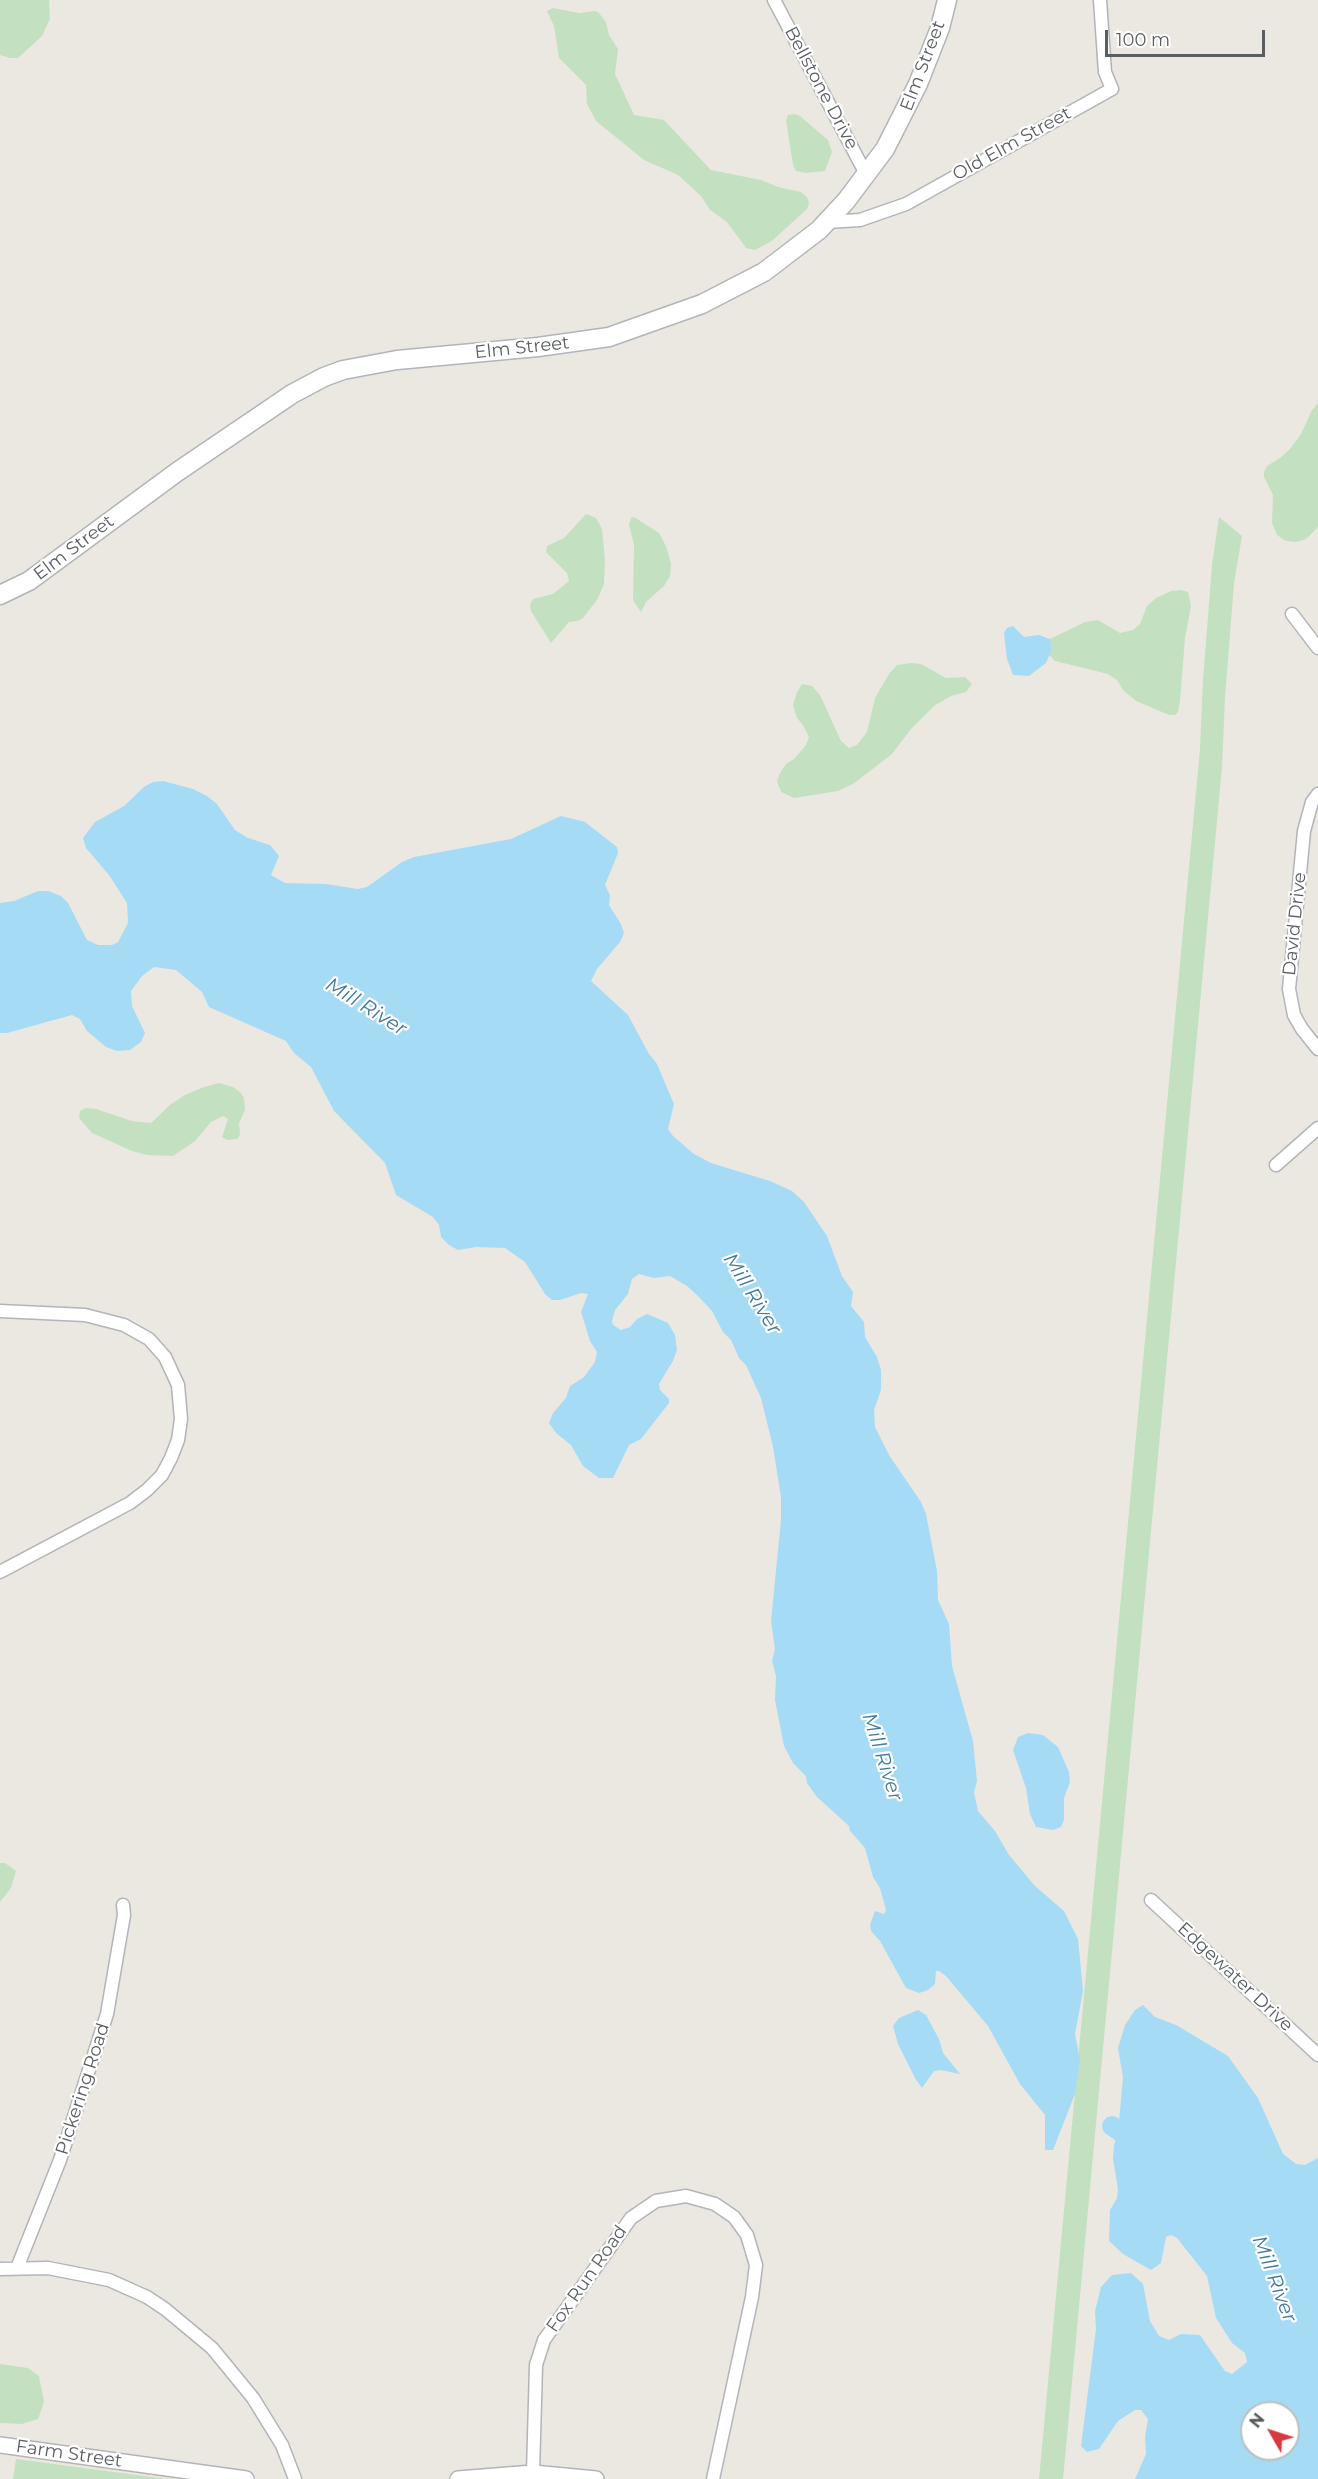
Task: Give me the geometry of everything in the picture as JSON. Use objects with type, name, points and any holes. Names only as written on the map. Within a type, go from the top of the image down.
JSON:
[{"type":"main road","name":"Elm Street","points":[[0,595],[29,581],[177,471],[292,394],[324,377],[366,365],[397,360],[561,345],[628,331],[680,314],[744,284],[785,257],[827,222],[867,176],[907,109],[940,28],[947,0]]},
{"type":"street","name":"Bellstone Drive","points":[[774,0],[867,176]]},
{"type":"street","name":"Old Elm Street","points":[[827,222],[860,220],[906,204],[1112,89],[1105,72],[1100,0]]},
{"type":"street","points":[[1292,614],[1318,648]]},
{"type":"street","name":"David Drive","points":[[1318,794],[1312,802],[1304,831],[1289,989],[1294,1015],[1318,1048]]},
{"type":"street","points":[[1276,1165],[1318,1128]]},
{"type":"street","points":[[0,1311],[84,1315],[123,1325],[148,1339],[165,1357],[178,1385],[181,1419],[178,1440],[171,1458],[162,1475],[147,1490],[130,1503],[0,1572]]},
{"type":"street","name":"Edgewater Drive","points":[[1151,1900],[1318,2055]]},
{"type":"street","name":"Pickering Road","points":[[17,2268],[60,2160],[107,2014],[124,1915],[123,1905]]},
{"type":"street","name":"Fox Run Road","points":[[533,2473],[536,2365],[544,2340],[630,2218],[656,2201],[686,2196],[715,2204],[734,2217],[747,2235],[756,2265],[752,2297],[713,2479]]},
{"type":"street","points":[[0,2269],[48,2268],[108,2280],[147,2297],[182,2322],[212,2348],[253,2398],[282,2445],[295,2479]]},
{"type":"street","name":"Farm Street","points":[[0,2445],[246,2479]]},
{"type":"street","points":[[458,2479],[533,2473],[597,2479]]},
{"type":"green space","points":[[0,0],[49,0],[50,19],[42,36],[18,58],[0,55]]},
{"type":"green space","points":[[553,8],[579,13],[598,12],[606,22],[609,35],[618,49],[615,74],[634,115],[664,120],[711,170],[761,180],[778,187],[801,192],[807,197],[809,203],[807,209],[772,241],[755,250],[746,248],[727,222],[710,210],[701,196],[678,175],[644,160],[596,121],[587,104],[586,85],[559,58],[554,26],[547,11]]},
{"type":"green space","points":[[795,114],[828,140],[832,152],[825,171],[806,173],[796,171],[786,120],[788,115]]},
{"type":"green space","points":[[1318,403],[1318,527],[1306,539],[1296,542],[1286,541],[1277,535],[1272,523],[1273,495],[1264,477],[1264,472],[1267,466],[1290,449]]},
{"type":"green space","points":[[586,514],[596,518],[602,529],[605,561],[604,584],[597,600],[583,618],[569,622],[551,643],[531,611],[530,605],[533,599],[553,594],[569,581],[567,573],[546,552],[547,546],[564,538]]},
{"type":"green space","points":[[634,517],[659,533],[666,546],[671,564],[670,576],[664,586],[646,602],[641,612],[633,600],[634,545],[629,525],[631,518]]},
{"type":"green space","points":[[1219,517],[1242,536],[1234,583],[1222,767],[1063,2479],[1039,2479],[1200,749],[1212,565]]},
{"type":"green space","points":[[1171,591],[1188,592],[1191,606],[1185,638],[1180,701],[1178,712],[1175,715],[1169,715],[1136,701],[1123,690],[1117,680],[1108,674],[1055,661],[1049,655],[1052,649],[1050,639],[1085,622],[1098,620],[1120,633],[1133,630],[1140,624],[1147,606],[1156,598]]},
{"type":"green space","points":[[921,664],[946,678],[965,677],[972,684],[966,692],[951,696],[934,706],[911,729],[892,754],[853,784],[838,791],[794,798],[781,792],[777,781],[780,773],[806,745],[809,737],[797,718],[793,705],[802,684],[812,686],[820,695],[841,741],[849,748],[857,745],[867,732],[875,698],[889,674],[897,665]]},
{"type":"green space","points":[[219,1083],[233,1087],[244,1098],[245,1110],[239,1123],[240,1135],[237,1139],[227,1140],[222,1137],[228,1119],[223,1116],[211,1122],[195,1141],[173,1156],[147,1155],[132,1151],[92,1133],[79,1118],[80,1111],[86,1108],[132,1121],[151,1123],[171,1104],[185,1095]]},
{"type":"green space","points":[[0,1863],[5,1863],[16,1871],[11,1888],[0,1902]]},
{"type":"green space","points":[[0,2364],[28,2368],[39,2376],[44,2402],[38,2419],[22,2424],[0,2423]]},
{"type":"green space","points":[[16,2459],[167,2479],[13,2479]]},
{"type":"water","points":[[1013,626],[1024,637],[1039,635],[1050,639],[1052,649],[1046,663],[1029,676],[1013,675],[1007,659],[1004,633],[1007,628]]},
{"type":"water","points":[[163,781],[193,789],[207,796],[217,804],[235,830],[248,838],[270,845],[279,856],[271,875],[285,883],[326,884],[358,889],[367,887],[402,862],[414,857],[511,839],[561,816],[585,822],[617,847],[618,853],[605,885],[610,895],[609,905],[624,933],[620,942],[597,969],[591,981],[628,1015],[657,1064],[674,1104],[668,1129],[673,1136],[694,1154],[711,1163],[770,1181],[792,1191],[804,1202],[827,1236],[842,1276],[853,1292],[851,1306],[864,1322],[865,1337],[877,1357],[881,1370],[881,1390],[874,1410],[875,1427],[889,1455],[921,1502],[926,1514],[937,1571],[938,1600],[949,1624],[952,1666],[973,1741],[977,1781],[974,1792],[978,1811],[995,1831],[1009,1855],[1035,1886],[1064,1911],[1078,1939],[1083,1991],[1075,2034],[1080,2060],[1075,2094],[1053,2150],[1045,2150],[1045,2115],[1020,2084],[988,2026],[946,1976],[936,1971],[935,1984],[919,1993],[906,1988],[880,1941],[871,1931],[870,1925],[875,1911],[884,1914],[886,1910],[865,1848],[850,1831],[849,1826],[817,1797],[807,1783],[806,1776],[793,1763],[784,1746],[775,1700],[776,1676],[772,1661],[775,1649],[771,1621],[781,1520],[781,1497],[773,1447],[761,1398],[746,1365],[739,1358],[731,1340],[723,1332],[712,1311],[699,1297],[687,1286],[670,1276],[654,1278],[639,1274],[632,1279],[628,1294],[615,1310],[613,1325],[621,1330],[630,1327],[637,1319],[647,1314],[668,1323],[675,1335],[677,1350],[659,1384],[660,1390],[669,1399],[669,1403],[641,1439],[629,1445],[613,1478],[599,1478],[583,1466],[571,1445],[556,1433],[549,1423],[553,1413],[566,1398],[570,1386],[584,1377],[595,1362],[597,1352],[590,1341],[581,1312],[588,1294],[581,1293],[560,1300],[552,1300],[545,1294],[525,1262],[505,1248],[476,1247],[458,1250],[449,1245],[441,1237],[439,1225],[433,1217],[396,1195],[385,1163],[334,1111],[311,1067],[294,1053],[286,1041],[209,1007],[202,992],[176,970],[154,967],[142,976],[131,991],[132,1006],[145,1033],[141,1042],[130,1050],[117,1051],[106,1047],[87,1031],[80,1019],[72,1015],[0,1033],[0,903],[14,901],[38,891],[48,891],[61,896],[68,903],[87,940],[98,945],[112,945],[118,942],[128,923],[127,903],[109,875],[86,848],[83,838],[95,822],[124,806],[144,787],[153,782]]},
{"type":"water","points":[[1028,1733],[1043,1735],[1058,1747],[1069,1772],[1070,1782],[1064,1798],[1064,1820],[1061,1827],[1053,1830],[1036,1827],[1030,1814],[1026,1788],[1013,1750],[1018,1737]]},
{"type":"water","points":[[1143,2005],[1155,2017],[1176,2025],[1228,2056],[1258,2098],[1283,2154],[1296,2164],[1305,2165],[1318,2158],[1318,2479],[1135,2479],[1146,2454],[1145,2437],[1148,2419],[1141,2410],[1135,2410],[1118,2421],[1099,2449],[1087,2452],[1081,2446],[1096,2329],[1095,2311],[1101,2287],[1112,2275],[1131,2273],[1143,2284],[1150,2321],[1159,2336],[1169,2340],[1181,2334],[1200,2335],[1225,2371],[1232,2374],[1247,2362],[1245,2353],[1232,2343],[1216,2318],[1207,2276],[1177,2238],[1171,2235],[1166,2237],[1161,2263],[1151,2270],[1123,2254],[1109,2241],[1110,2210],[1117,2198],[1118,2189],[1113,2159],[1118,2133],[1123,2077],[1118,2048],[1125,2025],[1135,2010]]},
{"type":"water","points":[[918,2010],[926,2015],[939,2039],[943,2053],[960,2074],[934,2071],[922,2088],[898,2044],[893,2026],[899,2018]]},
{"type":"waterway","name":"Mill River","points":[[1112,2126],[1139,2144]]}]
